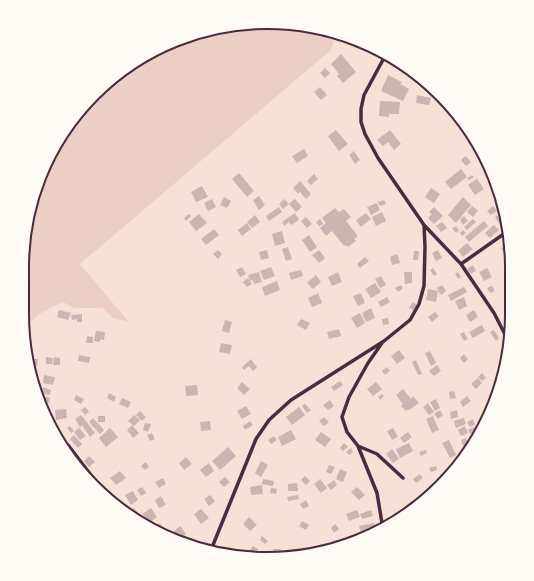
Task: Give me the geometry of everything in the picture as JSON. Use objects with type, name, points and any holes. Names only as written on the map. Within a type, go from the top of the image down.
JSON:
[{"type":"street","points":[[383,60],[364,94],[361,109],[361,122],[365,134],[378,158],[424,225],[461,264],[494,313],[504,332]]},
{"type":"street","points":[[213,545],[256,439],[269,420],[291,400],[384,340],[410,320],[419,304],[424,286],[424,225]]},
{"type":"street","points":[[461,264],[503,235]]},
{"type":"street","points":[[382,522],[377,494],[358,446],[347,432],[342,418],[349,397],[356,383],[384,340]]},
{"type":"street","points":[[358,446],[377,454],[403,478]]},
{"type":"street","points":[[71,449],[86,469]]},
{"type":"shaded area","points":[[267,29],[298,31],[335,39],[331,50],[80,264],[129,322],[113,318],[102,308],[74,308],[63,302],[41,313],[30,322],[30,251],[31,236],[37,205],[47,176],[69,135],[88,110],[110,88],[122,78],[148,61],[176,47],[205,37],[236,31]]},
{"type":"building","points":[[341,54],[356,72],[343,83],[337,76],[339,74],[331,64]]},
{"type":"building","points":[[325,68],[330,73],[325,78],[320,73]]},
{"type":"building","points":[[388,75],[402,82],[400,84],[409,89],[403,101],[381,91]]},
{"type":"building","points":[[320,87],[327,95],[321,100],[314,92]]},
{"type":"building","points":[[417,95],[431,98],[429,105],[416,103]]},
{"type":"building","points":[[380,101],[400,102],[399,114],[389,114],[389,117],[379,116]]},
{"type":"building","points":[[336,130],[348,144],[339,151],[328,136]]},
{"type":"building","points":[[390,130],[401,144],[394,150],[388,142],[383,146],[377,140]]},
{"type":"building","points":[[304,149],[308,156],[297,163],[292,156]]},
{"type":"building","points":[[354,151],[360,160],[355,164],[349,155]]},
{"type":"building","points":[[466,156],[471,162],[466,166],[461,160]]},
{"type":"building","points":[[461,169],[467,177],[451,189],[445,182]]},
{"type":"building","points":[[239,173],[254,191],[247,197],[232,179]]},
{"type":"building","points":[[314,174],[318,179],[311,185],[307,181]]},
{"type":"building","points":[[472,175],[474,177],[469,180],[467,178]]},
{"type":"building","points":[[477,179],[484,189],[475,195],[468,185]]},
{"type":"building","points":[[300,181],[311,194],[306,199],[300,192],[298,194],[293,188]]},
{"type":"building","points":[[202,186],[208,197],[196,202],[191,192]]},
{"type":"building","points":[[431,188],[440,194],[434,203],[425,197]]},
{"type":"building","points":[[259,196],[265,205],[259,210],[253,200]]},
{"type":"building","points":[[224,197],[231,201],[227,208],[220,205]]},
{"type":"building","points":[[463,197],[471,205],[456,223],[448,215]]},
{"type":"building","points":[[212,199],[216,207],[208,211],[204,203]]},
{"type":"building","points":[[284,199],[289,204],[283,209],[279,204]]},
{"type":"building","points":[[295,199],[302,207],[296,212],[289,204]]},
{"type":"building","points":[[384,200],[386,204],[380,206],[378,202]]},
{"type":"building","points":[[377,203],[380,210],[371,215],[367,207]]},
{"type":"building","points":[[472,206],[478,211],[473,217],[467,212]]},
{"type":"building","points":[[493,206],[497,211],[491,215],[487,211]]},
{"type":"building","points":[[279,207],[282,212],[269,221],[266,216]]},
{"type":"building","points":[[434,207],[443,216],[434,224],[428,218],[432,214],[429,212]]},
{"type":"building","points":[[335,208],[339,212],[344,209],[351,217],[346,221],[358,236],[354,239],[356,241],[348,247],[346,245],[344,246],[332,231],[326,236],[320,228],[326,223],[322,218]]},
{"type":"building","points":[[382,212],[386,221],[376,226],[372,217]]},
{"type":"building","points":[[295,213],[299,220],[291,225],[289,222],[284,226],[282,222]]},
{"type":"building","points":[[366,213],[371,219],[361,227],[356,220]]},
{"type":"building","points":[[189,214],[191,216],[186,221],[184,218]]},
{"type":"building","points":[[199,214],[207,223],[196,231],[189,222]]},
{"type":"building","points":[[255,215],[260,222],[252,228],[247,222]]},
{"type":"building","points":[[499,215],[501,225],[500,225],[495,217]]},
{"type":"building","points":[[464,216],[468,221],[463,225],[460,220]]},
{"type":"building","points":[[306,217],[312,224],[307,228],[301,221]]},
{"type":"building","points":[[320,219],[323,224],[319,226],[316,222]]},
{"type":"building","points":[[473,219],[476,222],[467,230],[464,227]]},
{"type":"building","points":[[484,221],[488,226],[469,242],[465,237]]},
{"type":"building","points":[[442,222],[447,228],[441,232],[436,226]]},
{"type":"building","points":[[247,223],[251,229],[242,236],[238,230]]},
{"type":"building","points":[[494,225],[499,230],[490,238],[485,233]]},
{"type":"building","points":[[456,226],[459,230],[456,233],[452,228]]},
{"type":"building","points":[[214,229],[219,235],[206,245],[201,239]]},
{"type":"building","points":[[463,230],[466,233],[462,236],[460,233]]},
{"type":"building","points":[[282,231],[285,243],[275,246],[272,234]]},
{"type":"building","points":[[309,235],[317,247],[310,252],[302,240]]},
{"type":"building","points":[[467,243],[473,249],[463,257],[458,251]]},
{"type":"building","points":[[288,247],[292,259],[286,261],[282,249]]},
{"type":"building","points":[[218,250],[222,254],[218,259],[213,254]]},
{"type":"building","points":[[267,250],[269,258],[261,260],[259,252]]},
{"type":"building","points":[[319,250],[325,258],[319,263],[312,255]]},
{"type":"building","points":[[438,250],[442,258],[436,261],[432,253]]},
{"type":"building","points":[[414,251],[419,251],[418,260],[413,260]]},
{"type":"building","points":[[397,254],[400,263],[392,265],[390,257]]},
{"type":"building","points":[[365,257],[369,261],[360,268],[357,264]]},
{"type":"building","points":[[473,265],[476,271],[471,274],[467,269]]},
{"type":"building","points":[[242,267],[246,274],[240,277],[236,270]]},
{"type":"building","points":[[271,267],[275,276],[264,280],[260,271]]},
{"type":"building","points":[[433,268],[437,274],[434,276],[430,270]]},
{"type":"building","points":[[487,268],[492,277],[484,281],[479,272]]},
{"type":"building","points":[[301,270],[303,276],[291,280],[289,273]]},
{"type":"building","points":[[259,272],[262,282],[254,284],[253,280],[250,281],[248,275]]},
{"type":"building","points":[[338,272],[342,282],[332,286],[328,277]]},
{"type":"building","points":[[404,272],[412,272],[412,283],[405,284]]},
{"type":"building","points":[[458,272],[461,277],[458,279],[455,274]]},
{"type":"building","points":[[316,275],[321,282],[313,289],[307,283]]},
{"type":"building","points":[[381,276],[386,285],[380,288],[375,279]]},
{"type":"building","points":[[248,278],[252,284],[247,287],[243,282]]},
{"type":"building","points":[[277,281],[280,290],[265,296],[262,287]]},
{"type":"building","points":[[375,283],[381,292],[371,298],[365,289]]},
{"type":"building","points":[[401,285],[403,288],[398,292],[395,288]]},
{"type":"building","points":[[442,285],[446,291],[441,295],[437,288]]},
{"type":"building","points":[[492,286],[495,291],[490,293],[487,288]]},
{"type":"building","points":[[464,287],[467,292],[451,301],[448,295]]},
{"type":"building","points":[[428,289],[438,291],[436,302],[426,300]]},
{"type":"building","points":[[318,293],[322,303],[312,307],[308,298]]},
{"type":"building","points":[[361,293],[365,303],[358,306],[353,296]]},
{"type":"building","points":[[387,297],[390,302],[381,307],[378,302]]},
{"type":"building","points":[[464,297],[467,306],[459,310],[455,301]]},
{"type":"building","points":[[413,302],[417,305],[413,310],[409,308]]},
{"type":"building","points":[[371,308],[375,318],[366,322],[362,313]]},
{"type":"building","points":[[59,310],[71,313],[68,320],[57,317]]},
{"type":"building","points":[[474,310],[478,317],[470,322],[466,315]]},
{"type":"building","points":[[435,312],[439,316],[432,322],[428,317]]},
{"type":"building","points":[[360,313],[365,323],[357,328],[351,318]]},
{"type":"building","points":[[82,314],[82,322],[77,322],[77,319],[72,320],[71,315]]},
{"type":"building","points":[[388,318],[389,324],[383,325],[382,319]]},
{"type":"building","points":[[301,319],[310,323],[306,330],[297,325]]},
{"type":"building","points":[[225,320],[232,322],[229,333],[222,331]]},
{"type":"building","points":[[482,325],[485,331],[473,338],[469,332]]},
{"type":"building","points":[[339,329],[341,336],[329,339],[327,332]]},
{"type":"building","points":[[494,330],[499,338],[496,341],[490,332]]},
{"type":"building","points":[[96,331],[105,332],[104,340],[100,339],[100,342],[94,341]]},
{"type":"building","points":[[464,332],[468,339],[464,341],[460,334]]},
{"type":"building","points":[[87,336],[93,337],[93,343],[86,343]]},
{"type":"building","points":[[221,343],[232,345],[230,354],[219,352]]},
{"type":"building","points":[[399,350],[405,358],[397,364],[391,356]]},
{"type":"building","points":[[430,351],[436,363],[431,366],[425,353]]},
{"type":"building","points":[[464,354],[468,359],[464,363],[460,358]]},
{"type":"building","points":[[79,355],[90,357],[89,363],[78,361]]},
{"type":"building","points":[[46,357],[53,358],[52,364],[46,364]]},
{"type":"building","points":[[54,357],[60,358],[60,365],[53,365]]},
{"type":"building","points":[[34,359],[38,359],[37,366],[35,366]]},
{"type":"building","points":[[251,359],[257,367],[253,371],[249,366],[244,370],[242,367]]},
{"type":"building","points":[[416,360],[422,374],[418,375],[412,362]]},
{"type":"building","points":[[437,365],[441,371],[434,376],[429,371]]},
{"type":"building","points":[[387,367],[390,371],[385,375],[382,371]]},
{"type":"building","points":[[482,373],[486,378],[482,381],[478,377]]},
{"type":"building","points":[[44,375],[55,377],[53,385],[43,383]]},
{"type":"building","points":[[478,378],[482,383],[476,389],[471,384]]},
{"type":"building","points":[[340,381],[343,385],[334,391],[331,387]]},
{"type":"building","points":[[242,382],[250,389],[244,395],[237,388]]},
{"type":"building","points":[[376,382],[382,389],[373,396],[367,389]]},
{"type":"building","points":[[197,385],[198,395],[186,396],[185,386]]},
{"type":"building","points":[[43,387],[51,390],[50,395],[43,393]]},
{"type":"building","points":[[403,389],[411,399],[413,396],[419,403],[406,411],[401,406],[403,404],[396,395]]},
{"type":"building","points":[[454,391],[456,398],[450,399],[449,392]]},
{"type":"building","points":[[109,393],[116,397],[114,402],[107,398]]},
{"type":"building","points":[[382,394],[384,396],[380,400],[378,397]]},
{"type":"building","points":[[76,395],[84,399],[81,404],[74,400]]},
{"type":"building","points":[[44,396],[50,398],[49,403],[46,402]]},
{"type":"building","points":[[467,396],[471,401],[463,407],[460,402]]},
{"type":"building","points":[[122,398],[131,402],[128,408],[119,404]]},
{"type":"building","points":[[436,399],[440,408],[435,411],[430,402]]},
{"type":"building","points":[[330,400],[334,406],[328,410],[323,405]]},
{"type":"building","points":[[428,403],[434,412],[429,415],[423,407]]},
{"type":"building","points":[[305,404],[311,410],[307,413],[302,406]]},
{"type":"building","points":[[246,406],[251,414],[242,419],[237,411]]},
{"type":"building","points":[[85,407],[89,412],[85,415],[81,410]]},
{"type":"building","points":[[299,407],[305,415],[292,425],[286,417]]},
{"type":"building","points":[[66,409],[67,418],[56,420],[55,410]]},
{"type":"building","points":[[440,410],[443,415],[438,419],[434,414]]},
{"type":"building","points":[[457,410],[458,417],[451,419],[450,412]]},
{"type":"building","points":[[140,411],[146,417],[142,421],[136,415]]},
{"type":"building","points":[[81,415],[95,433],[90,437],[82,425],[80,427],[75,419]]},
{"type":"building","points":[[134,415],[140,420],[134,426],[128,421]]},
{"type":"building","points":[[98,416],[105,416],[105,422],[98,422]]},
{"type":"building","points":[[433,416],[439,430],[432,433],[426,419]]},
{"type":"building","points":[[324,417],[329,422],[324,426],[319,421]]},
{"type":"building","points":[[93,418],[104,430],[100,434],[89,422]]},
{"type":"building","points":[[464,418],[466,424],[456,428],[454,421]]},
{"type":"building","points":[[473,419],[475,425],[470,427],[467,422]]},
{"type":"building","points":[[210,421],[211,430],[201,431],[200,422]]},
{"type":"building","points":[[250,421],[253,425],[245,430],[243,426]]},
{"type":"building","points":[[145,423],[151,424],[148,432],[143,430]]},
{"type":"building","points":[[132,425],[139,433],[133,438],[127,430]]},
{"type":"building","points":[[70,426],[74,431],[71,433],[67,428]]},
{"type":"building","points":[[465,426],[468,433],[461,436],[458,430]]},
{"type":"building","points":[[474,427],[475,429],[471,435],[468,430]]},
{"type":"building","points":[[79,428],[86,436],[80,440],[74,432]]},
{"type":"building","points":[[110,428],[118,437],[106,447],[99,438]]},
{"type":"building","points":[[393,428],[398,437],[392,440],[387,431]]},
{"type":"building","points":[[291,430],[296,439],[282,446],[278,437]]},
{"type":"building","points":[[321,432],[331,439],[325,447],[315,440]]},
{"type":"building","points":[[408,432],[412,437],[404,443],[400,438]]},
{"type":"building","points":[[152,433],[155,439],[150,441],[147,435]]},
{"type":"building","points":[[74,435],[82,444],[78,448],[70,439]]},
{"type":"building","points":[[274,436],[277,440],[271,444],[268,440]]},
{"type":"building","points":[[466,438],[468,442],[463,446],[461,440]]},
{"type":"building","points":[[449,440],[456,455],[450,458],[442,443]]},
{"type":"building","points":[[344,443],[348,447],[343,451],[340,448]]},
{"type":"building","points":[[409,443],[413,451],[400,458],[396,449]]},
{"type":"building","points":[[228,447],[236,456],[220,470],[212,461]]},
{"type":"building","points":[[351,448],[353,452],[349,455],[346,452]]},
{"type":"building","points":[[392,449],[399,459],[393,463],[386,454]]},
{"type":"building","points":[[426,450],[427,453],[421,456],[419,452]]},
{"type":"building","points":[[89,456],[95,462],[89,467],[84,461]]},
{"type":"building","points":[[186,457],[192,464],[184,470],[179,463]]},
{"type":"building","points":[[261,461],[268,465],[261,477],[255,473]]},
{"type":"building","points":[[146,462],[149,467],[145,470],[141,466]]},
{"type":"building","points":[[209,463],[214,471],[206,477],[200,470]]},
{"type":"building","points":[[329,465],[335,467],[331,474],[326,472]]},
{"type":"building","points":[[436,466],[437,470],[431,472],[429,468]]},
{"type":"building","points":[[340,469],[347,472],[343,482],[336,479]]},
{"type":"building","points":[[120,471],[126,478],[116,485],[110,478]]},
{"type":"building","points":[[420,474],[423,478],[416,483],[413,479]]},
{"type":"building","points":[[305,476],[310,481],[306,485],[301,480]]},
{"type":"building","points":[[225,477],[230,482],[224,487],[219,482]]},
{"type":"building","points":[[163,478],[166,484],[159,488],[155,482]]},
{"type":"building","points":[[263,479],[274,481],[273,486],[262,484]]},
{"type":"building","points":[[320,479],[327,488],[321,493],[314,484]]},
{"type":"building","points":[[334,480],[337,485],[331,490],[327,485]]},
{"type":"building","points":[[297,483],[298,491],[288,491],[288,484]]},
{"type":"building","points":[[262,485],[263,494],[251,495],[250,487]]},
{"type":"building","points":[[142,487],[146,493],[141,496],[137,490]]},
{"type":"building","points":[[357,487],[365,495],[359,500],[351,492]]},
{"type":"building","points":[[271,488],[277,489],[276,494],[270,493]]},
{"type":"building","points":[[133,491],[138,500],[131,505],[125,495]]},
{"type":"building","points":[[210,495],[215,501],[209,506],[204,499]]},
{"type":"building","points":[[298,495],[299,499],[288,501],[287,497]]},
{"type":"building","points":[[161,496],[166,505],[159,508],[155,500]]},
{"type":"building","points":[[306,500],[309,506],[303,509],[300,504]]},
{"type":"building","points":[[412,501],[413,502],[405,508],[404,507]]},
{"type":"building","points":[[134,508],[138,513],[137,514],[132,510]]},
{"type":"building","points":[[151,508],[157,517],[151,522],[142,514]]},
{"type":"building","points":[[201,509],[209,518],[201,524],[194,514]]},
{"type":"building","points":[[357,510],[360,517],[349,521],[346,514]]},
{"type":"building","points":[[371,510],[373,516],[362,519],[360,514]]},
{"type":"building","points":[[249,517],[257,525],[250,531],[243,524]]},
{"type":"building","points":[[302,521],[309,525],[306,530],[299,526]]},
{"type":"building","points":[[374,523],[375,526],[361,532],[359,526]]},
{"type":"building","points":[[335,524],[339,529],[334,533],[331,528]]},
{"type":"building","points":[[180,526],[186,534],[183,536],[176,534],[174,531]]},
{"type":"building","points":[[262,536],[268,541],[265,544],[260,540]]},
{"type":"building","points":[[253,546],[258,549],[256,551],[250,550]]},
{"type":"building","points":[[273,549],[281,549],[281,551],[273,552]]}]
